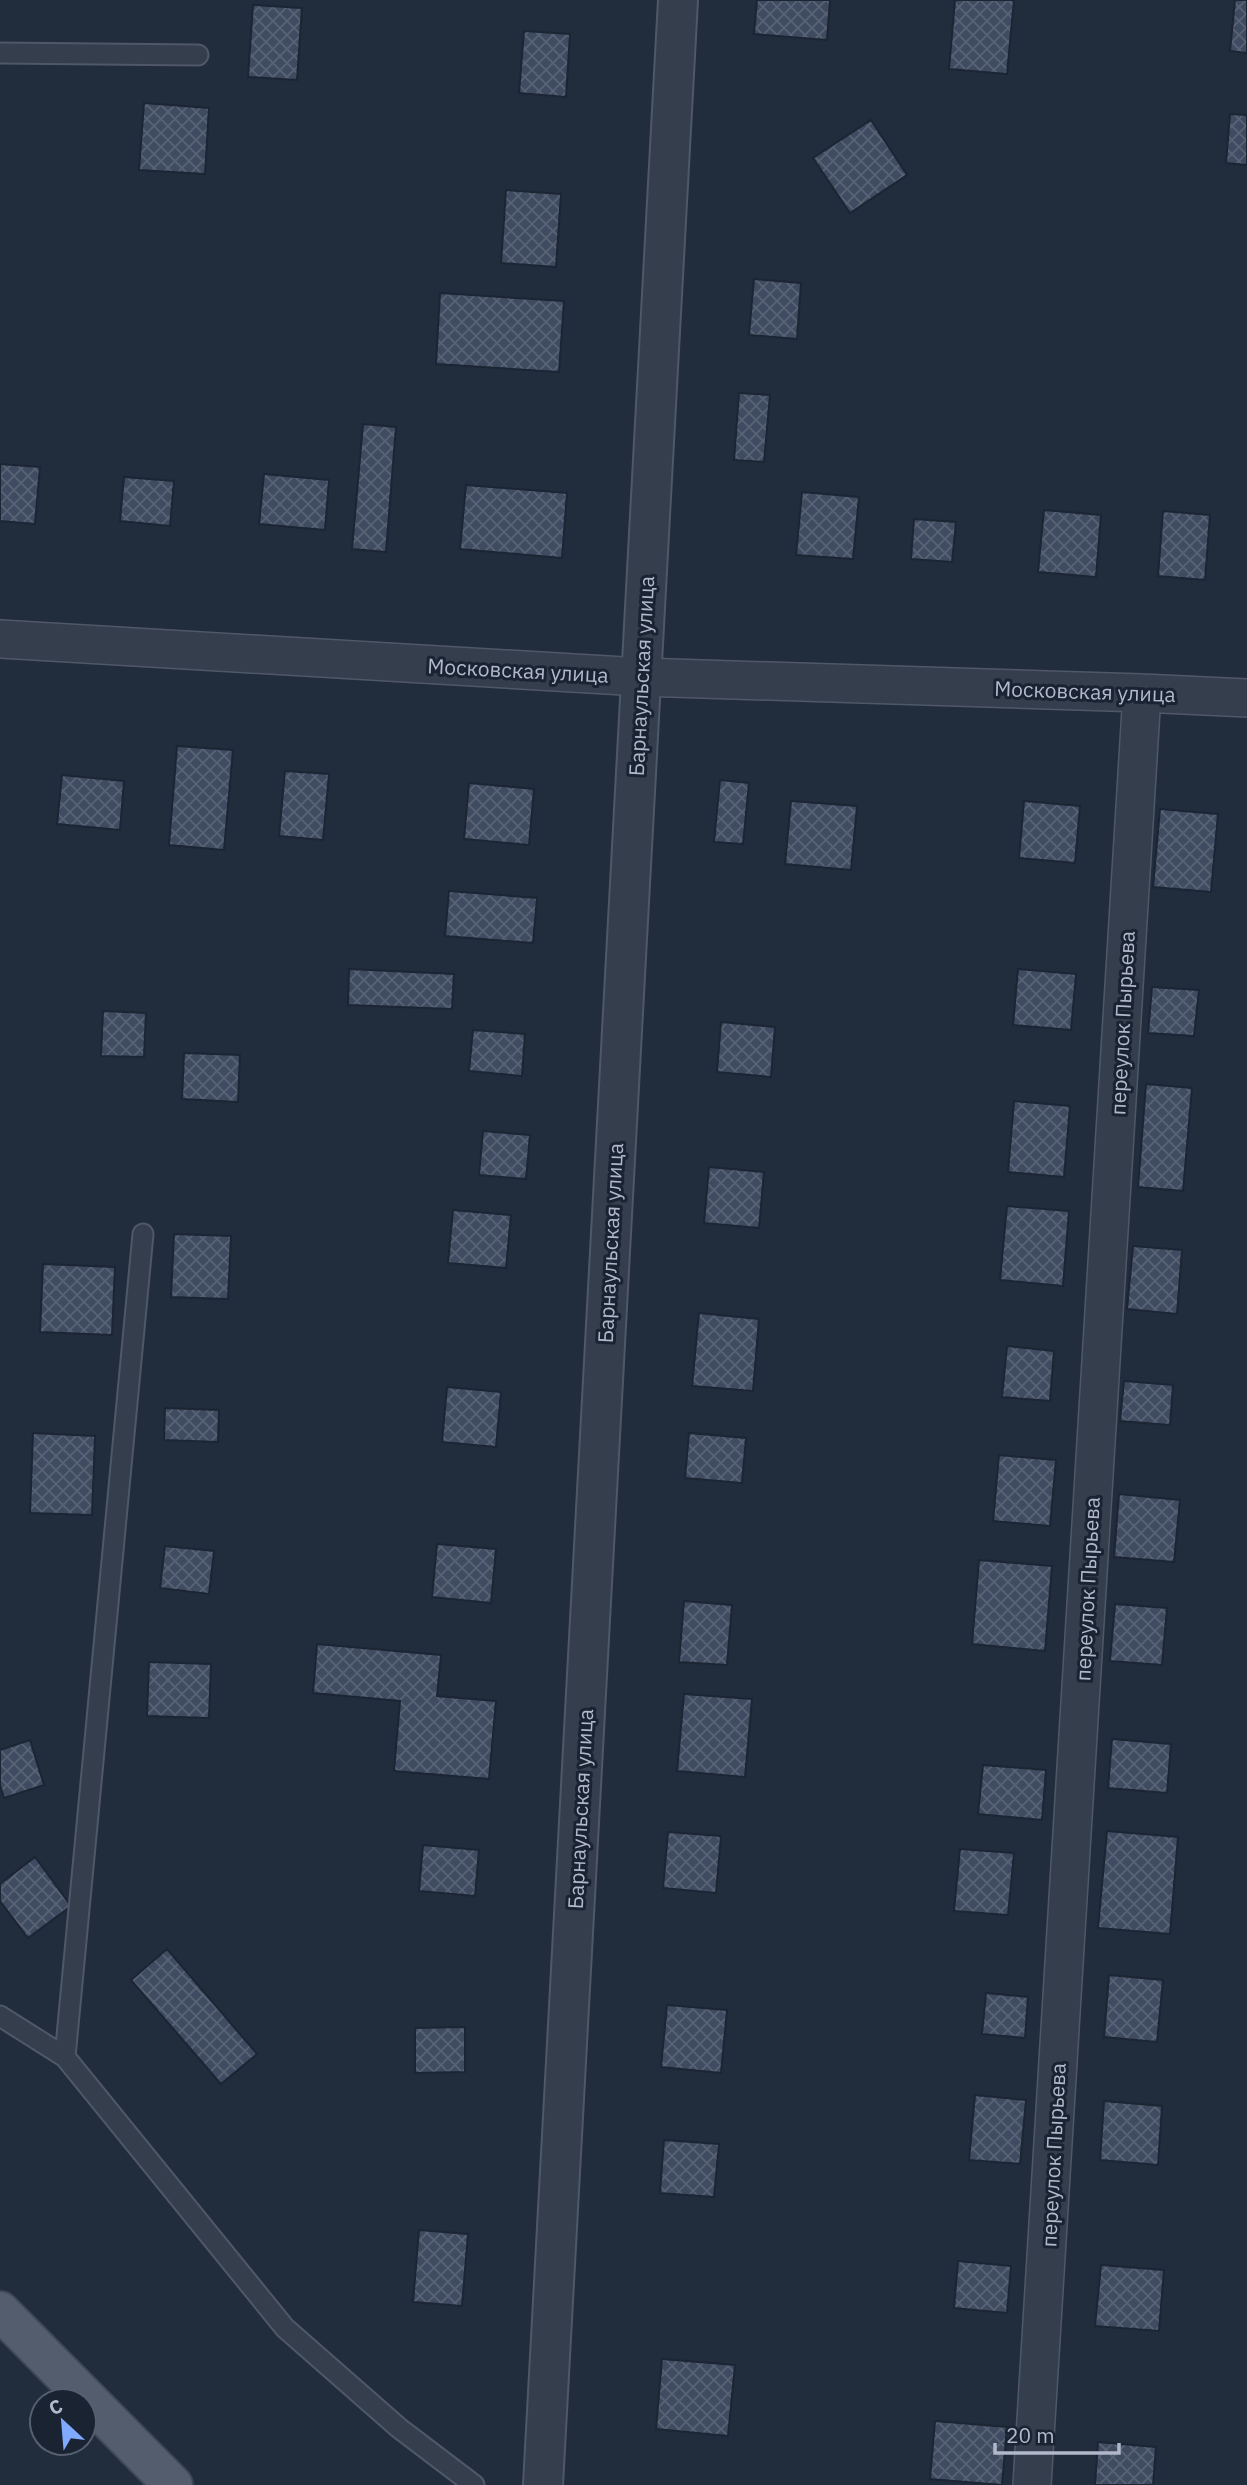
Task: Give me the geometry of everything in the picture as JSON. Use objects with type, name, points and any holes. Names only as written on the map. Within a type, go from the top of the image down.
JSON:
[{"type":"main road","points":[[0,2311],[173,2485]]},
{"type":"street","name":"Барнаульская улица","points":[[543,2485],[678,0]]},
{"type":"street","name":"Московская улица","points":[[0,639],[641,677],[1142,692],[1247,698]]},
{"type":"street","name":"переулок Пырьева","points":[[1032,2485],[1142,692]]},
{"type":"lane","points":[[0,53],[198,55]]},
{"type":"lane","points":[[65,2057],[143,1234]]},
{"type":"lane","points":[[0,2016],[65,2057],[285,2328],[400,2428],[474,2485]]},
{"type":"building","points":[[757,0],[830,0],[827,40],[754,34]]},
{"type":"building","points":[[955,0],[1014,0],[1007,74],[949,69]]},
{"type":"building","points":[[1235,0],[1247,0],[1247,53],[1230,51]]},
{"type":"building","points":[[253,5],[302,8],[297,80],[248,77]]},
{"type":"building","points":[[524,31],[570,34],[566,97],[519,93]]},
{"type":"building","points":[[144,103],[209,108],[205,174],[139,170]]},
{"type":"building","points":[[1230,114],[1247,115],[1247,165],[1226,163]]},
{"type":"building","points":[[871,120],[907,175],[850,213],[813,158]]},
{"type":"building","points":[[506,190],[561,194],[556,267],[501,263]]},
{"type":"building","points":[[754,279],[801,283],[797,339],[749,335]]},
{"type":"building","points":[[440,293],[564,301],[559,372],[436,364]]},
{"type":"building","points":[[739,393],[770,395],[764,462],[734,460]]},
{"type":"building","points":[[363,424],[396,427],[386,552],[352,549]]},
{"type":"building","points":[[0,464],[40,467],[35,524],[0,521]]},
{"type":"building","points":[[264,474],[329,480],[325,530],[259,524]]},
{"type":"building","points":[[124,477],[174,481],[170,526],[120,521]]},
{"type":"building","points":[[466,485],[567,493],[562,558],[460,549]]},
{"type":"building","points":[[802,492],[859,497],[853,559],[796,555]]},
{"type":"building","points":[[1044,510],[1101,515],[1096,577],[1038,572]]},
{"type":"building","points":[[1163,511],[1210,515],[1205,580],[1158,576]]},
{"type":"building","points":[[914,519],[956,522],[952,562],[911,559]]},
{"type":"building","points":[[177,746],[233,750],[224,850],[169,845]]},
{"type":"building","points":[[285,771],[329,774],[323,840],[279,836]]},
{"type":"building","points":[[62,775],[124,781],[120,830],[57,824]]},
{"type":"building","points":[[720,780],[749,783],[743,844],[714,842]]},
{"type":"building","points":[[469,783],[534,789],[529,845],[464,839]]},
{"type":"building","points":[[791,801],[857,806],[851,870],[785,864]]},
{"type":"building","points":[[1024,801],[1080,806],[1075,863],[1019,858]]},
{"type":"building","points":[[1160,809],[1218,814],[1211,892],[1153,887]]},
{"type":"building","points":[[449,891],[537,898],[533,943],[445,936]]},
{"type":"building","points":[[349,969],[454,974],[452,1009],[348,1005]]},
{"type":"building","points":[[1018,969],[1076,974],[1071,1030],[1013,1025]]},
{"type":"building","points":[[1152,987],[1199,990],[1194,1036],[1148,1033]]},
{"type":"building","points":[[103,1011],[146,1013],[144,1057],[101,1056]]},
{"type":"building","points":[[721,1022],[775,1027],[771,1077],[717,1072]]},
{"type":"building","points":[[473,1030],[525,1034],[522,1076],[469,1071]]},
{"type":"building","points":[[184,1053],[240,1055],[238,1102],[182,1099]]},
{"type":"building","points":[[1146,1084],[1192,1088],[1183,1191],[1138,1187]]},
{"type":"building","points":[[1014,1101],[1070,1106],[1064,1177],[1008,1172]]},
{"type":"building","points":[[483,1131],[530,1135],[526,1179],[479,1175]]},
{"type":"building","points":[[709,1167],[764,1172],[759,1228],[704,1223]]},
{"type":"building","points":[[1007,1206],[1069,1211],[1063,1286],[1000,1280]]},
{"type":"building","points":[[453,1210],[511,1215],[506,1268],[448,1263]]},
{"type":"building","points":[[174,1234],[231,1236],[228,1299],[171,1297]]},
{"type":"building","points":[[1133,1246],[1182,1250],[1177,1314],[1127,1309]]},
{"type":"building","points":[[43,1264],[115,1267],[112,1335],[40,1332]]},
{"type":"building","points":[[699,1313],[759,1319],[753,1391],[692,1386]]},
{"type":"building","points":[[1007,1346],[1054,1351],[1050,1401],[1002,1397]]},
{"type":"building","points":[[1124,1381],[1173,1385],[1170,1425],[1120,1421]]},
{"type":"building","points":[[447,1387],[501,1392],[496,1447],[442,1442]]},
{"type":"building","points":[[165,1408],[219,1410],[218,1442],[164,1440]]},
{"type":"building","points":[[33,1433],[95,1436],[92,1515],[30,1513]]},
{"type":"building","points":[[689,1433],[746,1438],[742,1483],[685,1478]]},
{"type":"building","points":[[999,1455],[1056,1460],[1050,1526],[993,1521]]},
{"type":"building","points":[[1119,1494],[1180,1500],[1174,1562],[1114,1557]]},
{"type":"building","points":[[437,1544],[496,1549],[491,1603],[432,1597]]},
{"type":"building","points":[[165,1546],[214,1551],[209,1594],[160,1588]]},
{"type":"building","points":[[979,1560],[1052,1566],[1045,1651],[972,1644]]},
{"type":"building","points":[[684,1601],[732,1605],[727,1665],[679,1662]]},
{"type":"building","points":[[1115,1604],[1167,1608],[1162,1665],[1110,1661]]},
{"type":"building","points":[[317,1644],[441,1655],[437,1696],[496,1701],[489,1779],[394,1771],[400,1701],[313,1693]]},
{"type":"building","points":[[149,1662],[211,1664],[209,1718],[147,1716]]},
{"type":"building","points":[[684,1694],[752,1699],[745,1777],[677,1771]]},
{"type":"building","points":[[1112,1739],[1171,1744],[1167,1793],[1108,1788]]},
{"type":"building","points":[[30,1740],[44,1785],[4,1798],[0,1785],[0,1750]]},
{"type":"building","points":[[983,1765],[1046,1770],[1042,1820],[978,1814]]},
{"type":"building","points":[[1107,1831],[1178,1837],[1170,1934],[1098,1928]]},
{"type":"building","points":[[668,1832],[721,1836],[716,1893],[663,1888]]},
{"type":"building","points":[[423,1845],[479,1850],[475,1896],[419,1891]]},
{"type":"building","points":[[960,1849],[1014,1853],[1008,1915],[954,1911]]},
{"type":"building","points":[[35,1857],[71,1906],[28,1938],[0,1901],[0,1884]]},
{"type":"building","points":[[167,1949],[257,2054],[221,2084],[131,1980]]},
{"type":"building","points":[[1109,1975],[1163,1980],[1157,2042],[1104,2037]]},
{"type":"building","points":[[986,1993],[1028,1997],[1025,2038],[982,2034]]},
{"type":"building","points":[[667,2005],[727,2010],[721,2073],[661,2067]]},
{"type":"building","points":[[465,2027],[465,2072],[415,2073],[415,2028]]},
{"type":"building","points":[[975,2095],[1026,2100],[1020,2164],[969,2160]]},
{"type":"building","points":[[1104,2101],[1162,2106],[1158,2165],[1100,2160]]},
{"type":"building","points":[[664,2140],[719,2144],[714,2197],[660,2193]]},
{"type":"building","points":[[419,2230],[468,2234],[462,2306],[413,2302]]},
{"type":"building","points":[[958,2261],[1011,2266],[1007,2313],[954,2308]]},
{"type":"building","points":[[1101,2265],[1164,2270],[1159,2331],[1095,2326]]},
{"type":"building","points":[[662,2359],[735,2365],[728,2436],[656,2429]]},
{"type":"building","points":[[935,2421],[1007,2427],[1002,2485],[930,2479]]},
{"type":"building","points":[[1098,2442],[1156,2447],[1153,2485],[1095,2485]]}]
